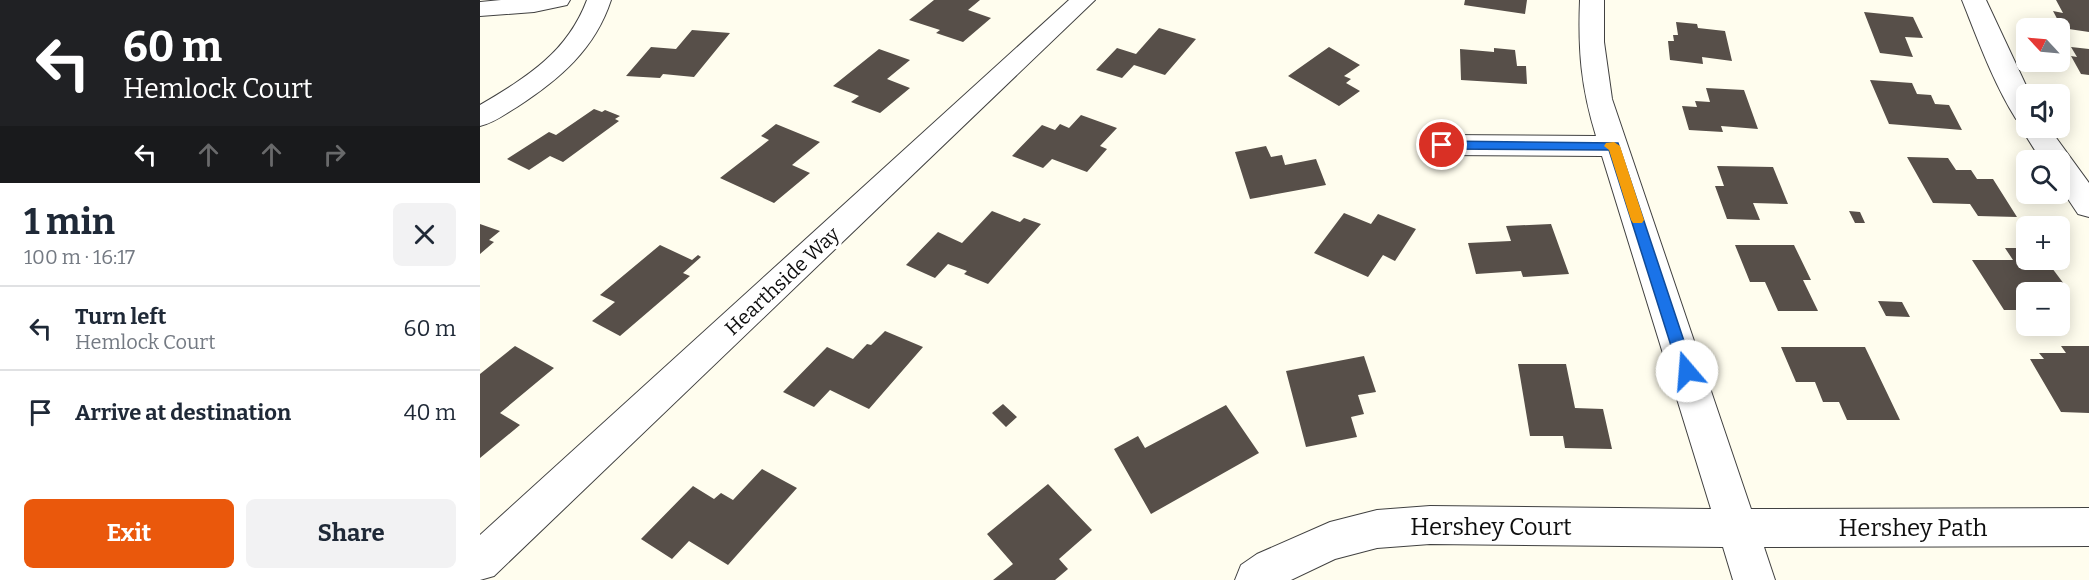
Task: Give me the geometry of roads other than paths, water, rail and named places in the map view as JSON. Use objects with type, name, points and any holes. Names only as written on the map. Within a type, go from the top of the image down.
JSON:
[{"type":"street","points":[[480,9],[534,5],[558,0]]},
{"type":"street","points":[[480,117],[525,89],[574,49],[593,20],[599,0]]},
{"type":"street","name":"Hearthside Way","points":[[480,562],[1083,0]]},
{"type":"street","points":[[1592,0],[1591,42],[1598,99],[1754,580]]},
{"type":"street","points":[[1974,0],[2016,94]]},
{"type":"street","points":[[1442,145],[1614,146]]},
{"type":"street","points":[[2070,179],[2089,206]]},
{"type":"street","name":"Hershey Court","points":[[1256,580],[1272,568],[1330,541],[1377,529],[1430,525],[1738,528]]},
{"type":"street","name":"Hershey Path","points":[[1738,528],[2089,527]]}]
